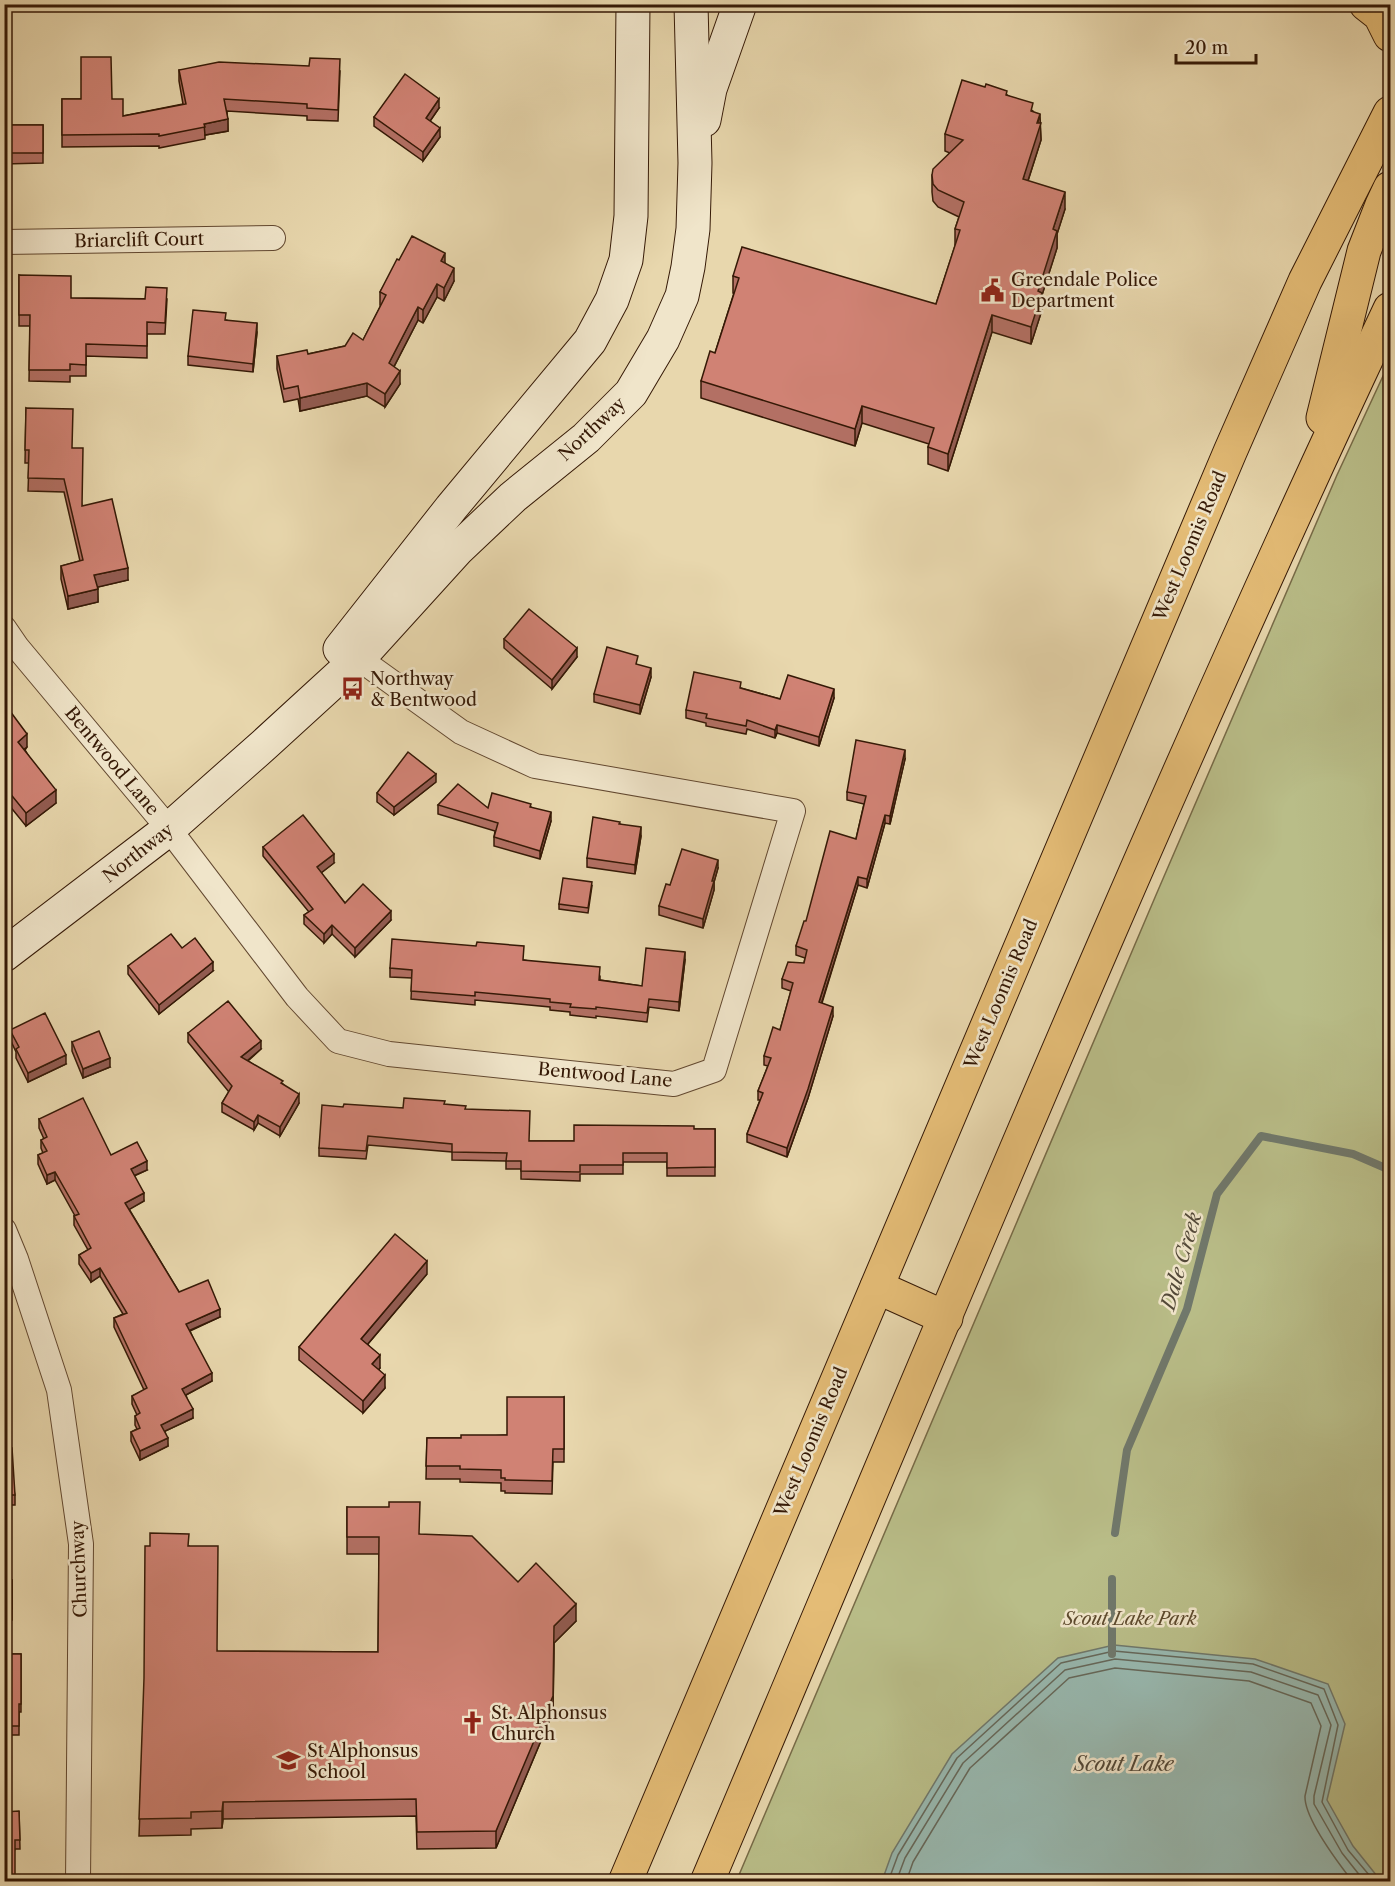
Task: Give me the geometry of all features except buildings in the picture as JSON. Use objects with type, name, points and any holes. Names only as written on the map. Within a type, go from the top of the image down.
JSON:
[{"type":"main road","points":[[1366,4],[1380,15],[1390,35]]},
{"type":"main road","name":"West Loomis Road","points":[[625,1881],[1235,441],[1305,282],[1390,113]]},
{"type":"main road","points":[[1307,487],[1364,251],[1390,188]]},
{"type":"main road","points":[[707,1881],[1071,1021],[1307,487],[1390,309]]},
{"type":"main road","points":[[877,1287],[946,1318]]},
{"type":"street","name":"Northway","points":[[351,652],[452,508],[590,341],[612,300],[626,260],[631,216],[633,4]]},
{"type":"street","name":"Northway","points":[[4,955],[169,829],[265,744],[351,652],[458,549],[513,497],[586,438],[631,393],[663,339],[682,296],[688,267],[693,229],[695,163],[691,4]]},
{"type":"street","points":[[695,163],[710,89],[740,4]]},
{"type":"street","name":"Briarclift Court","points":[[4,242],[273,238]]},
{"type":"street","name":"Bentwood Lane","points":[[9,644],[169,829],[297,998],[338,1041],[389,1054],[674,1084],[714,1070],[793,812],[535,766],[461,732],[351,652]]},
{"type":"street","name":"Churchway","points":[[4,1230],[16,1259],[58,1390],[81,1544],[78,1881]]},
{"type":"green space","name":"Scout Lake Park","points":[[1390,361],[1390,1881],[736,1882],[1156,895],[1337,475]]},
{"type":"water","name":"Scout Lake","points":[[1114,1645],[1255,1659],[1328,1684],[1345,1724],[1327,1800],[1353,1846],[1381,1881],[882,1881],[892,1853],[952,1754],[1058,1658]]},
{"type":"waterway","name":"Dale Creek","points":[[1115,1533],[1127,1450],[1187,1309],[1217,1194],[1261,1136],[1353,1154],[1390,1170]]},
{"type":"waterway","name":"Dale Creek","points":[[1112,1579],[1112,1654]]},
{"type":"place","name":"Greendale Police Department","points":[[993,290]]},
{"type":"place","name":"Northway & Bentwood","points":[[352,689]]},
{"type":"place","name":"St. Alphonsus Church","points":[[473,1723]]},
{"type":"place","name":"St Alphonsus School","points":[[289,1761]]}]
